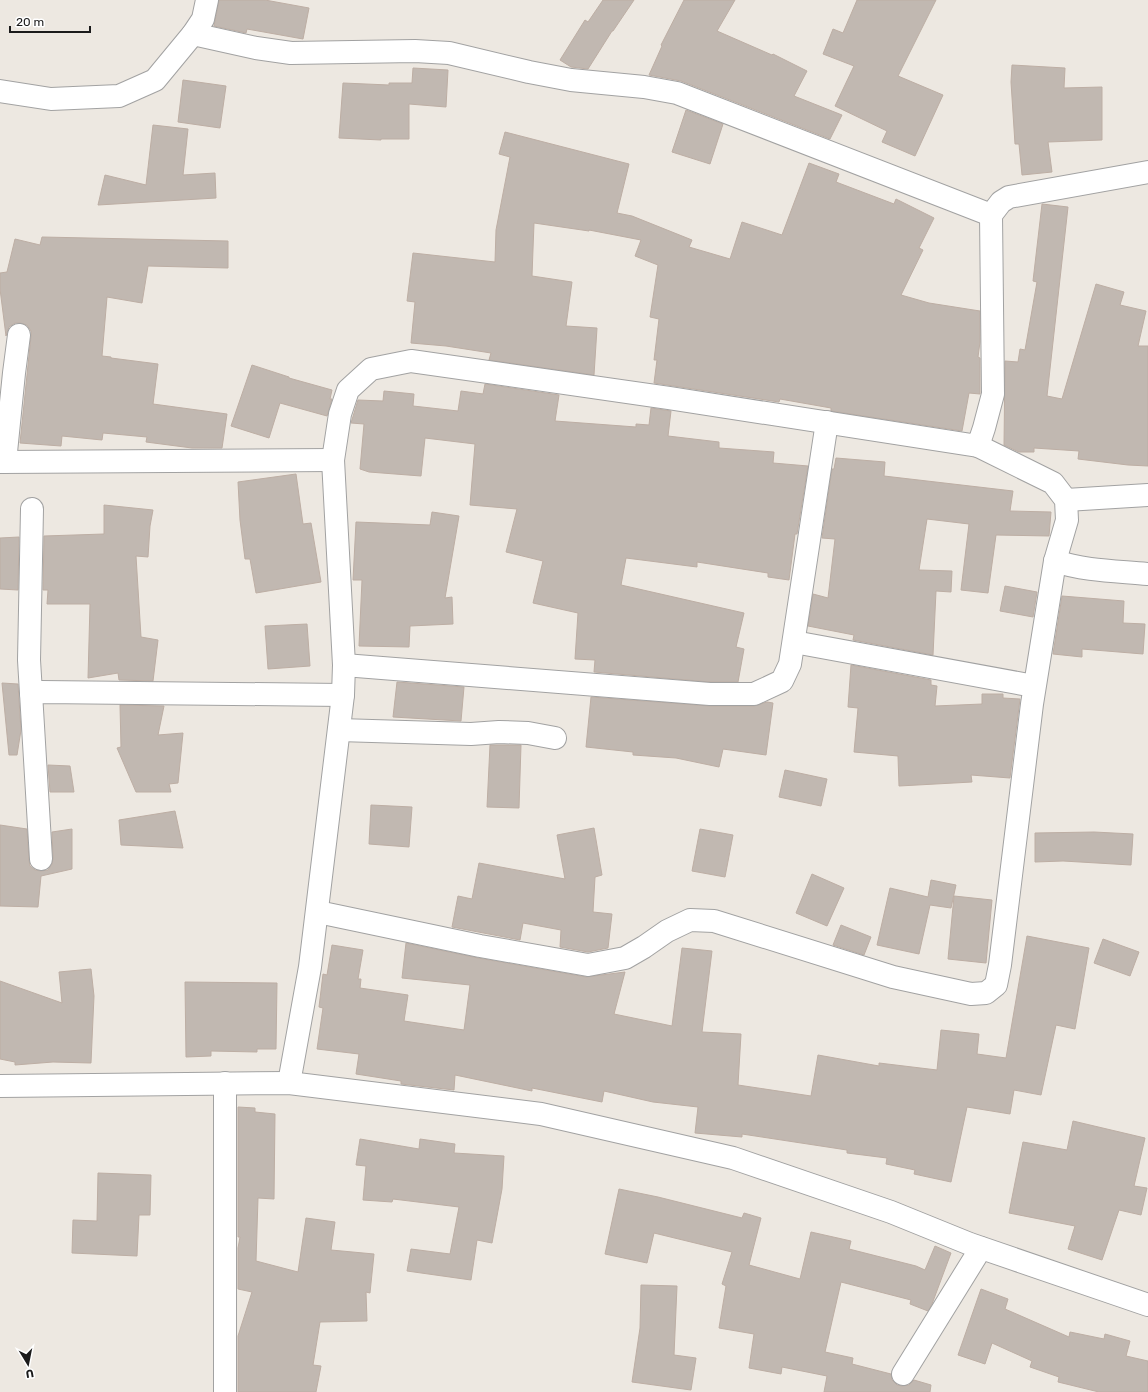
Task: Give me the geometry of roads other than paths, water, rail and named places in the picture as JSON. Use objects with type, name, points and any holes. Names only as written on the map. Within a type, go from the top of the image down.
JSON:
[{"type":"street","points":[[0,91],[52,100],[119,96],[155,80],[193,34],[203,19],[207,0]]},
{"type":"street","points":[[193,34],[256,48],[291,53],[415,51],[449,53],[529,72],[571,80],[644,87],[677,93],[991,215]]},
{"type":"street","points":[[978,446],[993,394],[991,215],[1001,202],[1010,196],[1148,172]]},
{"type":"street","points":[[20,335],[3,462],[333,460]]},
{"type":"street","points":[[289,1083],[310,967],[318,912],[343,695],[344,665],[333,460],[340,414],[348,390],[372,369],[410,361],[827,422],[978,446],[1053,483],[1066,500],[1067,520],[1055,561],[1034,686],[1000,965],[996,985],[986,993],[971,994],[892,977],[714,921],[690,920],[667,931],[625,958],[588,965],[480,946],[318,912]]},
{"type":"street","points":[[344,665],[710,694],[754,694],[782,681],[790,664],[794,642],[827,422]]},
{"type":"street","points":[[1066,500],[1148,496]]},
{"type":"street","points":[[32,509],[29,660],[41,859]]},
{"type":"street","points":[[1055,561],[1070,566],[1091,569],[1148,574]]},
{"type":"street","points":[[794,642],[1034,686]]},
{"type":"street","points":[[31,693],[343,695]]},
{"type":"street","points":[[339,730],[471,734],[499,732],[528,733],[555,738]]},
{"type":"street","points":[[225,1083],[225,1392]]},
{"type":"street","points":[[0,1086],[289,1083],[541,1114],[733,1158],[891,1212],[976,1246],[1148,1305]]},
{"type":"street","points":[[903,1374],[976,1246]]}]
